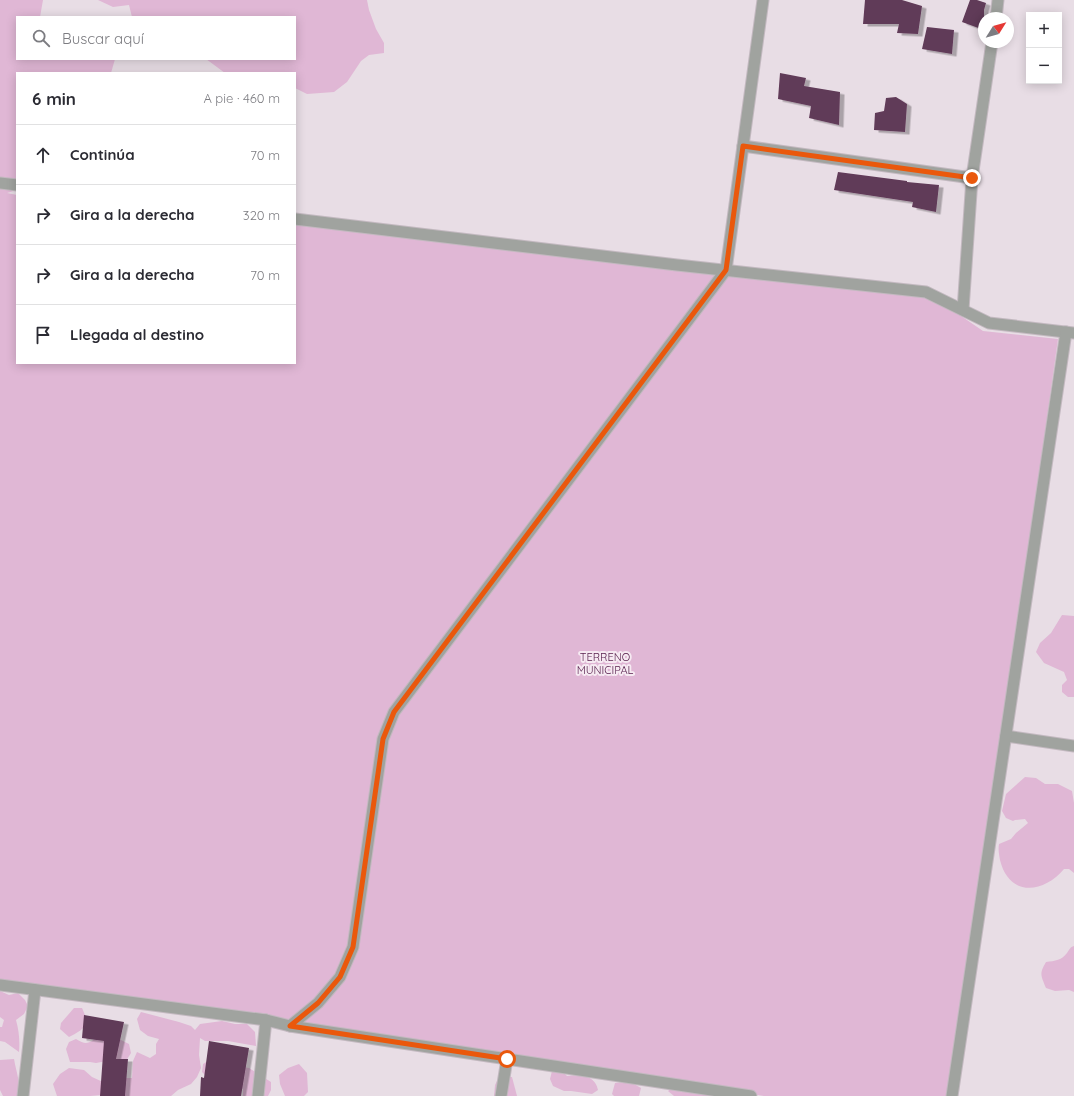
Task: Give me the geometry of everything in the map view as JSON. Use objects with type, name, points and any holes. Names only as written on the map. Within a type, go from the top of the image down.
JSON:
[{"type":"street","points":[[290,1026],[318,1003],[340,977],[353,947],[383,739],[394,712],[726,270],[763,0]]},
{"type":"street","points":[[997,12],[998,0]]},
{"type":"street","points":[[963,310],[972,178],[991,48]]},
{"type":"street","points":[[743,146],[972,178]]},
{"type":"street","points":[[0,183],[16,186]]},
{"type":"street","points":[[296,219],[926,292],[989,323],[1070,332],[1006,736],[952,1096]]},
{"type":"street","points":[[1006,736],[1074,746]]},
{"type":"street","points":[[0,985],[266,1020],[290,1026],[751,1096]]},
{"type":"street","points":[[23,1096],[35,990]]},
{"type":"street","points":[[258,1096],[266,1020]]},
{"type":"street","points":[[501,1096],[507,1059]]},
{"type":"green space","name":"TERRENO MUNICIPAL","points":[[0,0],[43,0],[40,16],[16,16],[16,60],[115,60],[111,72],[16,72],[16,190],[7,193],[16,195],[16,364],[296,364],[296,225],[926,292],[983,331],[1058,339],[952,1096],[764,1096],[745,1093],[744,1096],[710,1096],[710,1088],[0,983]]},
{"type":"green space","points":[[98,0],[367,0],[376,29],[384,43],[384,53],[369,55],[361,61],[347,82],[334,92],[307,94],[296,88],[296,72],[224,72],[207,60],[296,60],[296,16],[132,16],[129,5],[113,7]]},
{"type":"green space","points":[[1062,615],[1074,616],[1074,697],[1068,697],[1062,692],[1062,685],[1067,680],[1064,672],[1044,663],[1036,652],[1040,643],[1051,633]]},
{"type":"green space","points":[[1025,777],[1036,778],[1045,784],[1058,784],[1072,791],[1074,803],[1074,873],[1069,869],[1064,869],[1056,877],[1046,883],[1037,887],[1028,888],[1019,886],[1011,881],[1004,872],[1000,860],[999,850],[999,844],[1011,839],[1028,823],[1025,819],[1013,821],[1006,818],[1002,811],[1006,794]]},
{"type":"green space","points":[[1074,946],[1074,992],[1069,990],[1055,991],[1046,988],[1043,980],[1042,969],[1046,962],[1061,959]]},
{"type":"green space","points":[[0,991],[9,995],[18,993],[25,1000],[28,1006],[24,1014],[16,1020],[19,1036],[19,1052],[5,1042],[0,1041],[0,1027],[2,1027],[4,1020],[0,1017]]},
{"type":"green space","points":[[74,1008],[82,1008],[88,1022],[80,1031],[69,1037],[60,1029],[61,1023]]},
{"type":"green space","points":[[141,1012],[191,1026],[195,1030],[200,1024],[222,1021],[235,1024],[247,1024],[255,1032],[256,1046],[228,1041],[205,1041],[200,1038],[199,1055],[201,1068],[197,1077],[191,1084],[178,1090],[171,1096],[117,1096],[124,1078],[132,1078],[133,1061],[137,1052],[150,1058],[156,1054],[156,1044],[159,1039],[148,1036],[140,1030],[137,1019]]},
{"type":"green space","points":[[98,1037],[117,1038],[129,1044],[131,1053],[126,1061],[107,1061],[96,1063],[70,1062],[66,1049],[69,1042],[76,1039],[87,1043]]},
{"type":"green space","points":[[14,1059],[19,1082],[19,1096],[3,1096],[0,1090],[0,1060]]},
{"type":"green space","points":[[208,1061],[249,1068],[271,1082],[271,1090],[268,1096],[243,1096],[243,1089],[206,1076],[202,1072],[203,1064]]},
{"type":"green space","points":[[299,1064],[307,1073],[308,1092],[304,1096],[285,1096],[280,1084],[279,1075],[288,1068]]},
{"type":"green space","points":[[69,1068],[84,1070],[92,1077],[103,1082],[102,1095],[57,1096],[53,1084],[60,1074]]},
{"type":"green space","points":[[552,1071],[562,1071],[567,1076],[577,1075],[590,1078],[594,1081],[598,1090],[592,1094],[564,1091],[553,1086],[550,1079]]},
{"type":"green space","points":[[499,1077],[512,1077],[517,1096],[494,1096],[495,1085]]},
{"type":"green space","points":[[625,1082],[634,1084],[641,1088],[639,1096],[614,1096],[612,1094],[615,1083]]},
{"type":"green space","points":[[672,1088],[708,1092],[709,1096],[674,1096],[668,1091]]},
{"type":"building","points":[[865,0],[902,0],[922,6],[918,34],[897,33],[899,24],[863,24]]},
{"type":"building","points":[[970,0],[977,0],[986,3],[984,12],[978,12],[978,28],[962,22]]},
{"type":"building","points":[[927,27],[954,30],[952,54],[922,49]]},
{"type":"building","points":[[780,73],[806,78],[804,86],[840,92],[839,125],[809,118],[811,106],[778,99]]},
{"type":"building","points":[[896,97],[907,104],[905,132],[874,130],[875,113],[884,111],[886,98]]},
{"type":"building","points":[[838,172],[939,185],[936,212],[912,207],[913,202],[834,190]]},
{"type":"building","points":[[84,1015],[124,1022],[116,1059],[128,1059],[125,1096],[100,1096],[104,1041],[82,1038]]},
{"type":"building","points":[[209,1041],[249,1048],[241,1096],[200,1096],[201,1077],[204,1078]]},
{"type":"route","points":[[507,1059],[290,1026],[318,1003],[340,977],[353,947],[383,739],[394,712],[726,270],[743,146],[972,178]]}]
